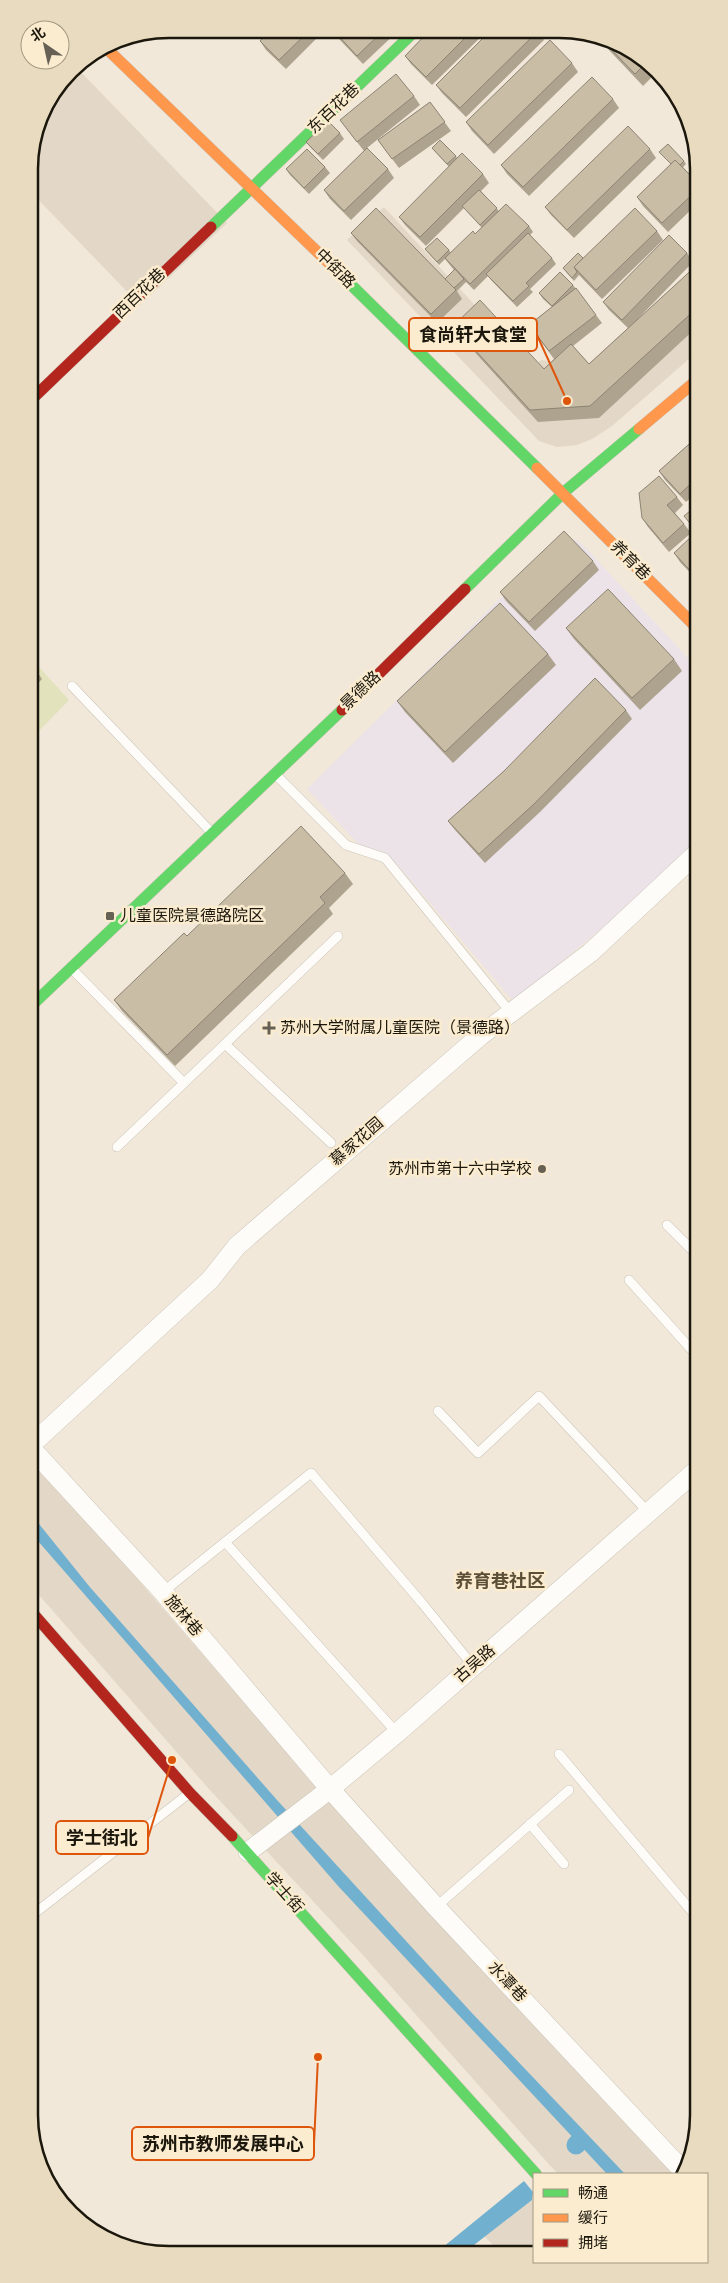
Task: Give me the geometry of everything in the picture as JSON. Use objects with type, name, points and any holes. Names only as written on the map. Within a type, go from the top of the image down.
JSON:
[{"type":"main road","name":"东百花巷","points":[[252,187],[408,38]]},
{"type":"main road","name":"中街路","points":[[110,51],[252,187],[563,493]]},
{"type":"main road","name":"西百花巷","points":[[38,393],[252,187]]},
{"type":"main road","name":"景德路","points":[[38,999],[276,774],[563,493],[690,386]]},
{"type":"main road","name":"养育巷","points":[[563,493],[690,621]]},
{"type":"main road","name":"学士街","points":[[38,1619],[190,1793],[248,1852],[535,2173]]},
{"type":"street","name":"慕家花园","points":[[38,1440],[210,1280],[237,1246],[480,1036],[590,953],[690,860]]},
{"type":"street","name":"施林巷","points":[[38,1456],[163,1592],[330,1789]]},
{"type":"street","name":"古吴路","points":[[248,1852],[330,1789],[397,1733],[690,1477]]},
{"type":"street","name":"水潭巷","points":[[330,1789],[436,1906],[680,2167]]},
{"type":"lane","points":[[72,686],[213,833]]},
{"type":"lane","points":[[276,774],[346,845],[385,858],[511,1013]]},
{"type":"lane","points":[[117,1147],[338,936]]},
{"type":"lane","points":[[71,968],[184,1084]]},
{"type":"lane","points":[[225,1044],[331,1143]]},
{"type":"lane","points":[[667,1225],[690,1248]]},
{"type":"lane","points":[[629,1280],[690,1348]]},
{"type":"lane","points":[[438,1410],[478,1453],[539,1396],[648,1512]]},
{"type":"lane","points":[[163,1592],[311,1473],[473,1666]]},
{"type":"lane","points":[[225,1542],[397,1733]]},
{"type":"lane","points":[[559,1754],[690,1909]]},
{"type":"lane","points":[[436,1906],[569,1790]]},
{"type":"lane","points":[[38,1911],[190,1793]]},
{"type":"lane","points":[[530,1824],[564,1864]]},
{"type":"shaded area","points":[[80,72],[227,223],[140,305],[38,199],[38,160],[42,134],[47,118],[64,89]]},
{"type":"shaded area","points":[[384,207],[533,368],[541,360],[596,369],[690,285],[690,358],[612,426],[592,439],[577,445],[557,447],[539,441],[347,240]]},
{"type":"shaded area","points":[[565,538],[576,540],[584,546],[690,660],[690,849],[647,890],[514,1002],[396,863],[373,860],[307,789],[559,540]]},
{"type":"shaded area","points":[[38,1470],[121,1560],[329,1801],[677,2173],[557,2173],[362,1954],[209,1789],[38,1594]]},
{"type":"shaded area","points":[[533,2201],[533,2246],[494,2246],[484,2236]]},
{"type":"green space","points":[[38,666],[69,700],[40,730],[38,728]]},
{"type":"water","points":[[38,1523],[89,1586],[277,1800],[471,2012],[624,2173],[606,2173],[339,1887],[38,1541]]},
{"type":"water","points":[[524,2181],[533,2192],[532,2200],[473,2246],[444,2246]]},
{"type":"building","points":[[263,38],[302,38],[279,60],[260,41]]},
{"type":"building","points":[[340,38],[376,38],[357,56]]},
{"type":"building","points":[[422,38],[465,38],[426,77],[405,56]]},
{"type":"building","points":[[483,38],[531,38],[460,108],[436,85]]},
{"type":"building","points":[[550,40],[572,63],[488,145],[466,122]]},
{"type":"building","points":[[608,46],[642,67],[635,74]]},
{"type":"building","points":[[396,74],[414,96],[357,142],[340,120]]},
{"type":"building","points":[[592,77],[613,99],[523,187],[501,165]]},
{"type":"building","points":[[430,102],[445,122],[392,159],[378,140]]},
{"type":"building","points":[[328,121],[340,133],[318,154],[306,142]]},
{"type":"building","points":[[628,126],[650,149],[567,230],[545,207]]},
{"type":"building","points":[[440,140],[456,156],[447,164],[432,148]]},
{"type":"building","points":[[668,144],[684,161],[680,165],[675,160],[671,164],[659,152]]},
{"type":"building","points":[[367,148],[388,169],[344,211],[324,190]]},
{"type":"building","points":[[307,149],[325,167],[304,188],[286,169]]},
{"type":"building","points":[[462,153],[483,174],[420,237],[399,217]]},
{"type":"building","points":[[675,160],[690,175],[690,197],[662,223],[637,197]]},
{"type":"building","points":[[479,190],[497,208],[480,225],[462,206]]},
{"type":"building","points":[[506,204],[529,226],[470,284],[445,258],[473,231],[475,234]]},
{"type":"building","points":[[376,208],[456,290],[431,314],[351,233]]},
{"type":"building","points":[[635,208],[657,231],[596,290],[574,267]]},
{"type":"building","points":[[528,233],[552,258],[526,283],[529,286],[513,301],[486,274]]},
{"type":"building","points":[[669,235],[687,253],[622,320],[603,302]]},
{"type":"building","points":[[437,238],[449,250],[437,262],[425,249]]},
{"type":"building","points":[[578,253],[583,258],[574,267],[577,272],[572,278],[563,268]]},
{"type":"building","points":[[455,269],[464,279],[454,288],[445,279]]},
{"type":"building","points":[[690,271],[690,314],[590,406],[530,410],[453,326],[480,300],[544,369],[571,344],[589,364]]},
{"type":"building","points":[[560,272],[573,285],[552,306],[539,293]]},
{"type":"building","points":[[576,288],[596,315],[549,351],[529,325]]},
{"type":"building","points":[[690,443],[690,485],[680,494],[659,471]]},
{"type":"building","points":[[659,476],[677,497],[667,505],[684,524],[663,543],[642,518],[639,493]]},
{"type":"building","points":[[690,511],[690,523],[684,516]]},
{"type":"building","points":[[564,531],[593,561],[529,622],[500,592]]},
{"type":"building","points":[[690,538],[690,570],[674,553]]},
{"type":"building","points":[[608,589],[674,659],[632,698],[566,628]]},
{"type":"building","points":[[500,603],[548,654],[445,752],[397,701]]},
{"type":"building","points":[[595,678],[626,710],[534,804],[479,854],[448,821],[504,771]]},
{"type":"building","points":[[301,826],[345,873],[320,897],[325,903],[167,1055],[114,1000],[184,933],[187,936]]},
{"type":"traffic: fast","points":[[211,227],[408,38]]},
{"type":"traffic: fast","points":[[333,267],[537,468]]},
{"type":"traffic: fast","points":[[465,589],[563,493],[639,429]]},
{"type":"traffic: fast","points":[[38,999],[342,710]]},
{"type":"traffic: fast","points":[[232,1836],[535,2173]]},
{"type":"traffic: slow","points":[[109,51],[333,267]]},
{"type":"traffic: slow","points":[[639,429],[690,386]]},
{"type":"traffic: slow","points":[[537,468],[690,621]]},
{"type":"traffic: jam","points":[[38,393],[211,227]]},
{"type":"traffic: jam","points":[[342,710],[465,589]]},
{"type":"traffic: jam","points":[[38,1619],[190,1793],[232,1836]]},
{"type":"place","name":"食尚轩大食堂","points":[[567,401]]},
{"type":"place","name":"儿童医院景德路院区","points":[[110,916]]},
{"type":"place","name":"苏州大学附属儿童医院（景德路）","points":[[269,1028]]},
{"type":"place","name":"苏州市第十六中学校","points":[[542,1169]]},
{"type":"place","name":"学士街北","points":[[172,1760]]},
{"type":"place","name":"苏州市教师发展中心","points":[[318,2057]]},
{"type":"district","name":"养育巷社区","points":[[500,1581]]}]
